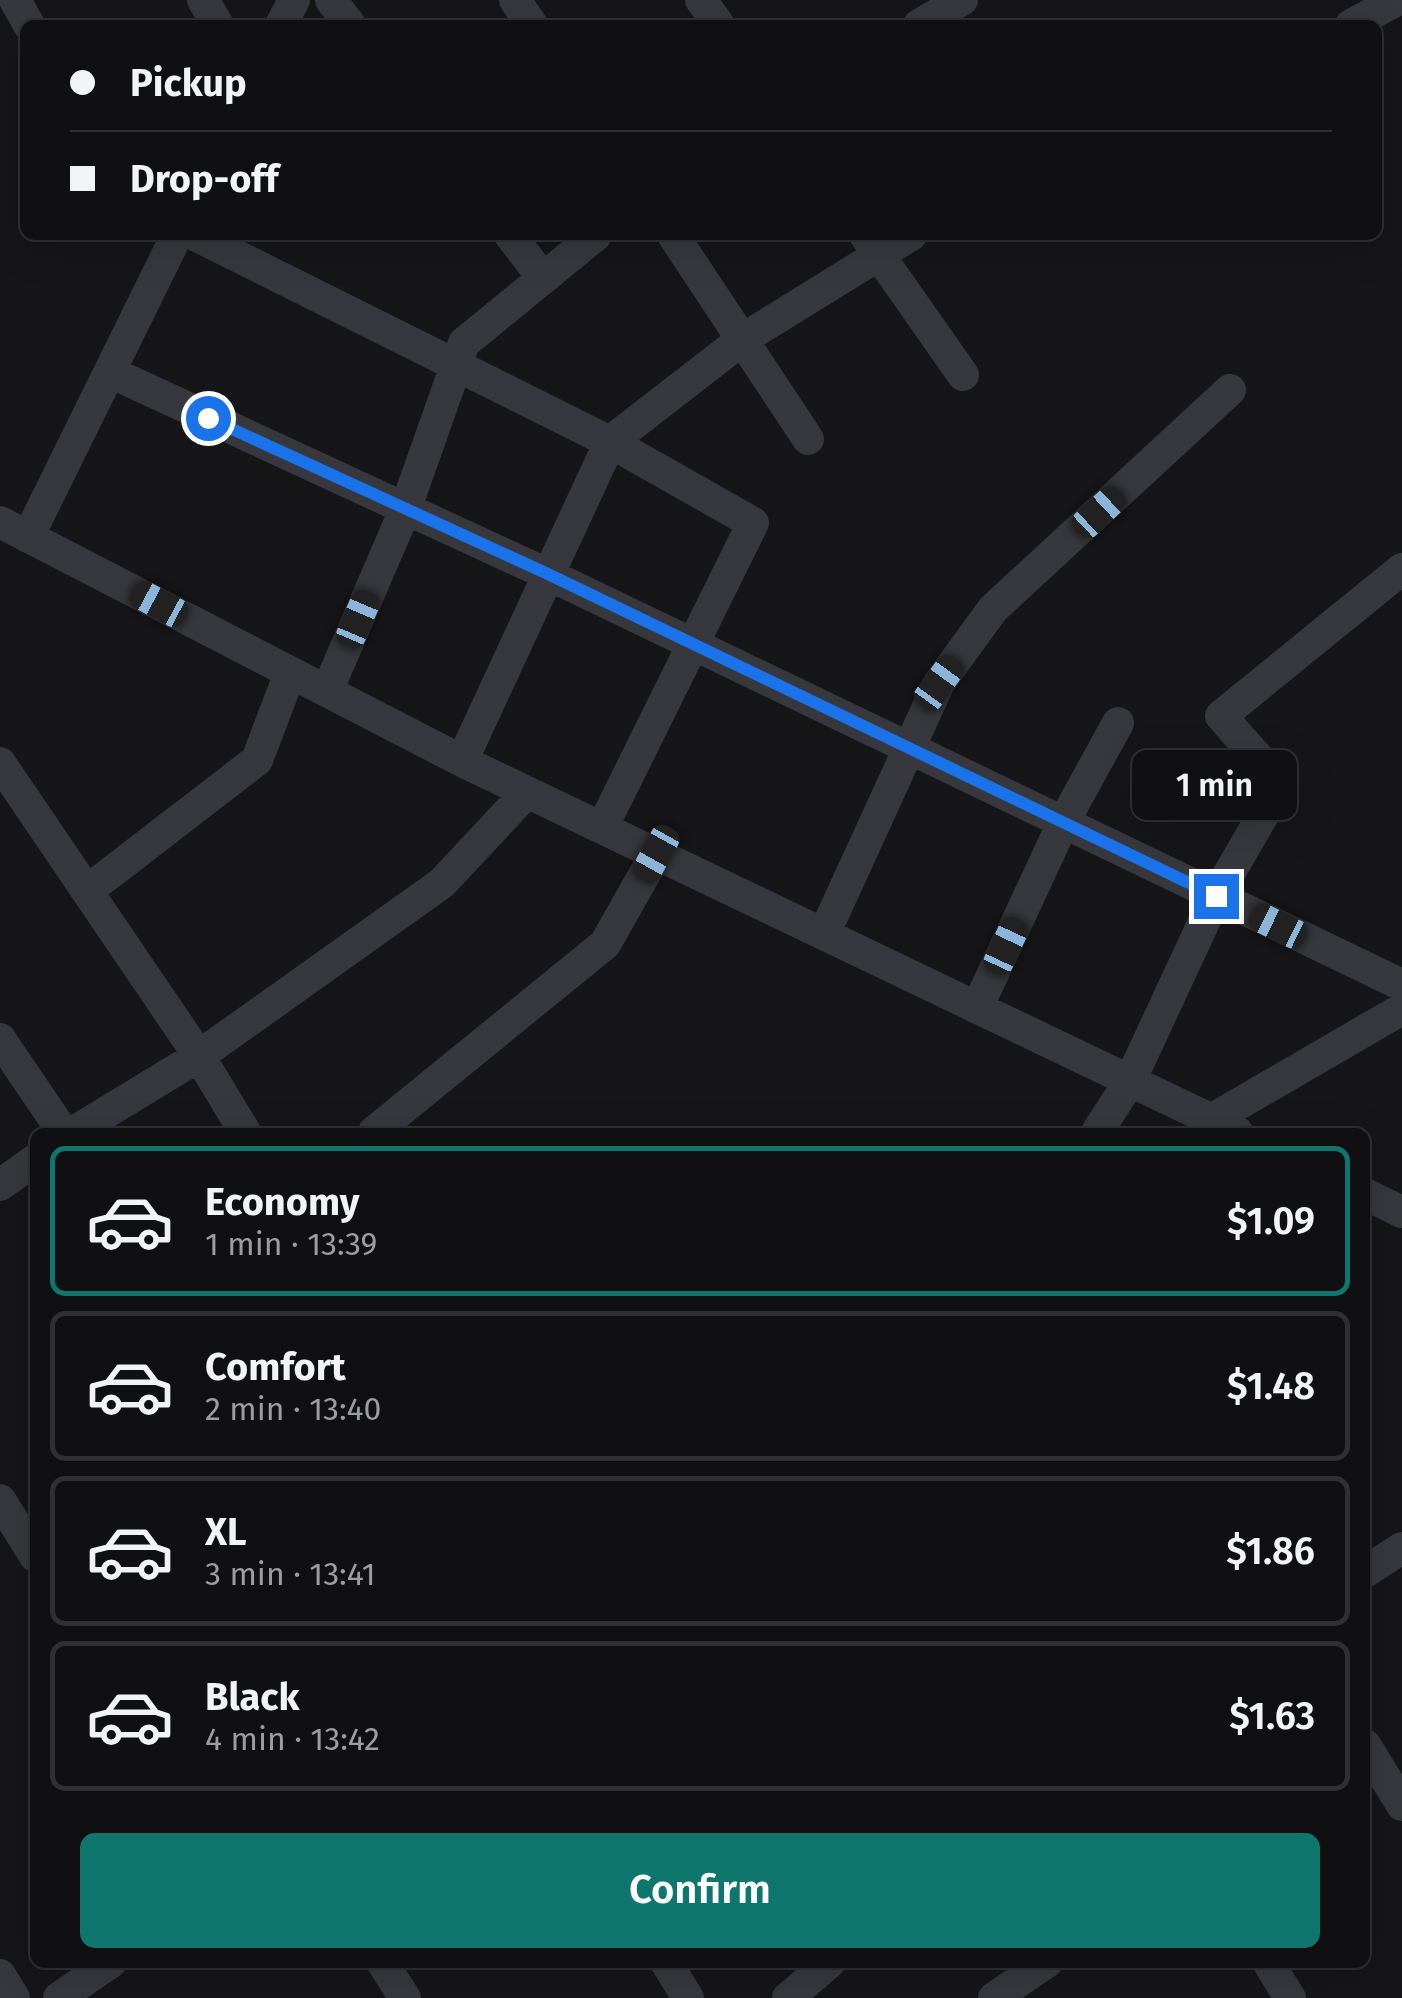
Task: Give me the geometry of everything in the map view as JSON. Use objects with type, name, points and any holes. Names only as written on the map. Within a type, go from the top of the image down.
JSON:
[{"type":"street","points":[[331,0],[346,20]]},
{"type":"street","points":[[928,20],[962,0]]},
{"type":"street","points":[[1360,20],[1397,0]]},
{"type":"street","points":[[176,240],[110,372],[14,529],[462,760],[1224,1126],[1402,1009]]},
{"type":"street","points":[[205,240],[610,442],[752,524],[602,828]]},
{"type":"street","points":[[514,240],[543,278]]},
{"type":"street","points":[[327,691],[405,510],[464,343],[590,240]]},
{"type":"street","points":[[675,240],[808,440]]},
{"type":"street","points":[[462,760],[610,442],[743,339],[872,245],[963,376]]},
{"type":"street","points":[[110,372],[548,574],[1402,985]]},
{"type":"street","points":[[824,934],[939,683],[994,609],[1230,390]]},
{"type":"street","points":[[1100,1128],[1130,1081],[1216,896],[1281,784],[1221,716],[1402,569]]},
{"type":"street","points":[[86,891],[257,760],[290,672]]},
{"type":"street","points":[[977,1008],[1064,823],[1118,723]]},
{"type":"street","points":[[0,763],[199,1056],[243,1128]]},
{"type":"street","points":[[81,1128],[199,1056],[442,883],[527,792]]},
{"type":"street","points":[[379,1128],[605,944],[656,854]]},
{"type":"street","points":[[0,1039],[60,1128]]},
{"type":"street","points":[[0,1185],[30,1164]]},
{"type":"street","points":[[1370,1196],[1402,1212]]},
{"type":"street","points":[[0,1500],[30,1548]]},
{"type":"street","points":[[1370,1569],[1402,1548]]},
{"type":"street","points":[[1370,1753],[1402,1805]]},
{"type":"street","points":[[59,1998],[102,1968]]},
{"type":"street","points":[[386,1968],[405,1998]]},
{"type":"street","points":[[670,1968],[688,1998]]},
{"type":"street","points":[[788,1998],[823,1968]]},
{"type":"street","points":[[994,1998],[1038,1968]]},
{"type":"street","points":[[1272,1968],[1290,1998]]},
{"type":"street","points":[[0,1975],[14,1998]]},
{"type":"route","points":[[208,418],[548,574],[1216,896]]}]
